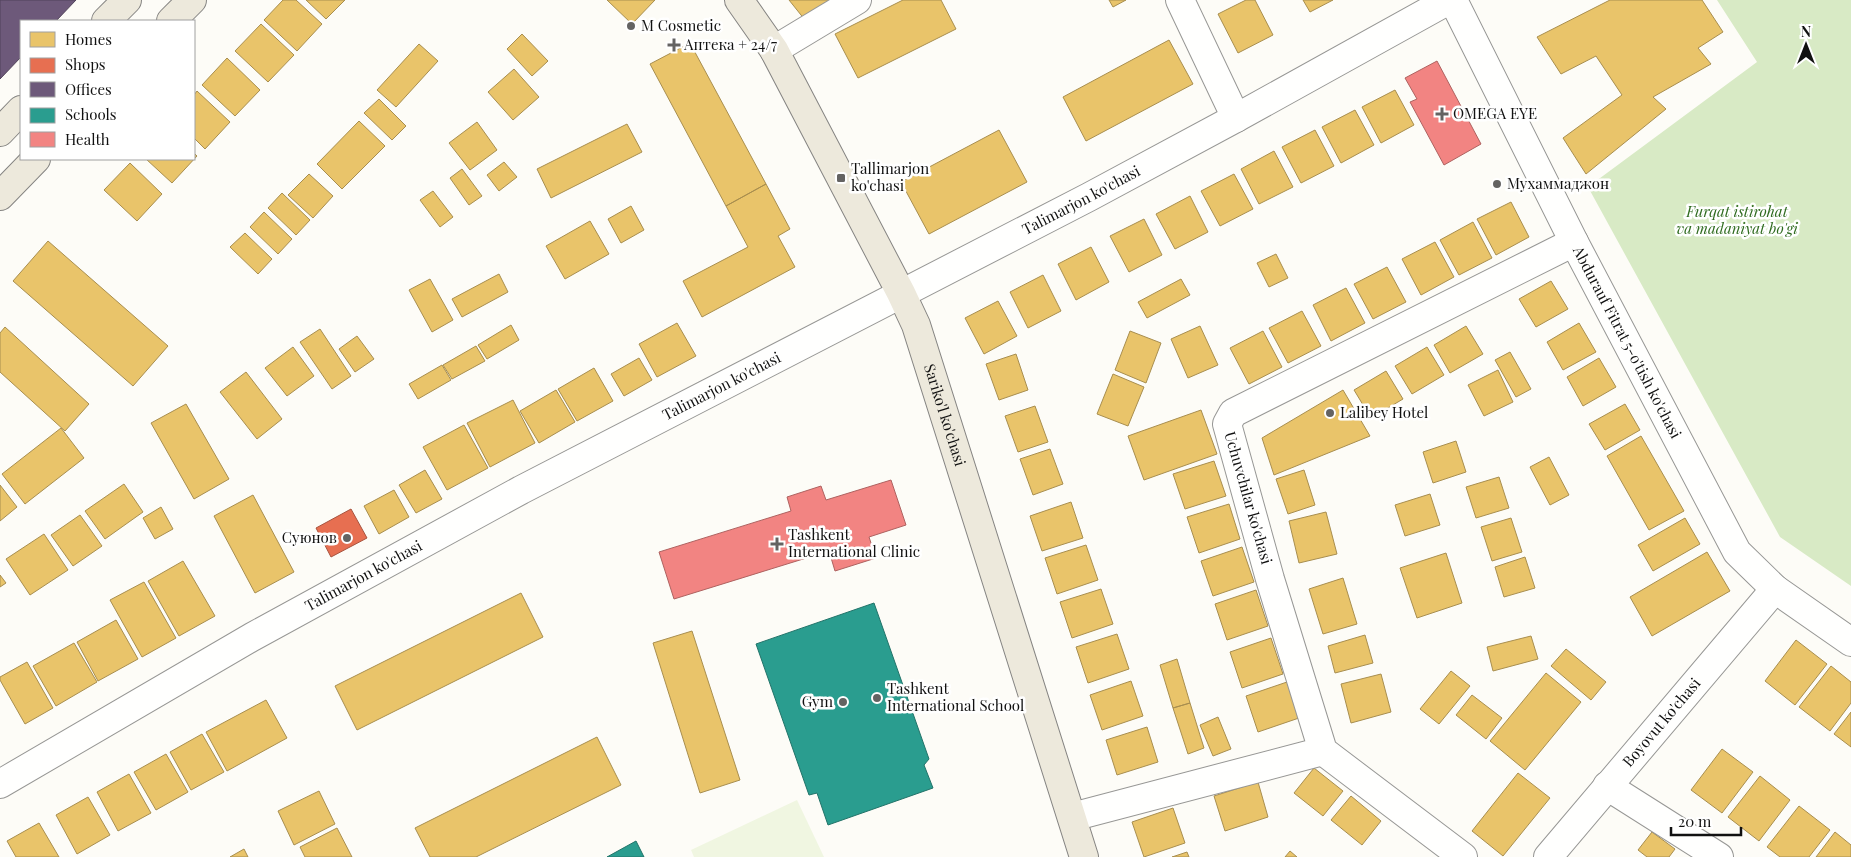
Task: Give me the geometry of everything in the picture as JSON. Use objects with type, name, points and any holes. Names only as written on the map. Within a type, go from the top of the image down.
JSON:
[{"type":"main road","points":[[107,20],[127,0]]},
{"type":"main road","points":[[172,20],[192,0]]},
{"type":"main road","name":"Sariko'l ko'chasi","points":[[739,0],[774,50],[916,326],[1084,857]]},
{"type":"main road","points":[[0,132],[20,111]]},
{"type":"main road","points":[[0,196],[35,160]]},
{"type":"street","points":[[774,50],[857,0]]},
{"type":"street","points":[[1180,0],[1236,118]]},
{"type":"street","name":"Talimarjon ko'chasi","points":[[0,784],[252,637],[512,495],[1089,197],[1449,0]]},
{"type":"street","name":"Abdurauf Fitrat 5-o'tish ko'chasi","points":[[1453,0],[1574,242],[1736,552],[1775,589],[1851,642]]},
{"type":"street","name":"Uchuvchilar ko'chasi","points":[[1323,751],[1270,579],[1227,424],[1233,413],[1574,242]]},
{"type":"street","name":"Boyovut ko'chasi","points":[[1548,857],[1775,589]]},
{"type":"street","points":[[1072,817],[1323,751],[1463,857]]},
{"type":"street","points":[[1608,786],[1719,857]]},
{"type":"green space","name":"Furqat istirohat va madaniyat bo'gi","points":[[1717,0],[1851,0],[1851,586],[1780,537],[1588,187],[1757,62]]},
{"type":"green space","points":[[797,800],[824,857],[694,857],[691,850]]},
{"type":"building: Homes","points":[[283,0],[296,0],[322,24],[297,51],[264,20]]},
{"type":"building: Homes","points":[[306,0],[345,0],[326,19]]},
{"type":"building: Homes","points":[[607,0],[655,0],[632,24]]},
{"type":"building: Homes","points":[[789,0],[832,0],[805,20]]},
{"type":"building: Homes","points":[[903,0],[941,0],[956,29],[858,78],[835,34]]},
{"type":"building: Homes","points":[[1109,0],[1126,0],[1113,7]]},
{"type":"building: Homes","points":[[1246,0],[1255,0],[1273,35],[1238,53],[1218,14]]},
{"type":"building: Homes","points":[[1303,0],[1333,0],[1310,12]]},
{"type":"building: Homes","points":[[1610,0],[1702,0],[1723,32],[1698,48],[1711,64],[1653,97],[1666,109],[1586,174],[1563,138],[1622,95],[1596,56],[1561,74],[1537,37]]},
{"type":"building: Homes","points":[[261,24],[294,55],[268,82],[235,51]]},
{"type":"building: Homes","points":[[522,34],[548,61],[532,76],[507,49]]},
{"type":"building: Homes","points":[[1169,40],[1193,84],[1086,141],[1063,97]]},
{"type":"building: Homes","points":[[690,43],[766,184],[726,206],[650,64]]},
{"type":"building: Homes","points":[[419,44],[438,61],[396,107],[377,90]]},
{"type":"building: Homes","points":[[227,58],[260,90],[235,116],[202,85]]},
{"type":"building: Homes","points":[[514,69],[539,97],[513,120],[488,92]]},
{"type":"building: Homes","points":[[1395,90],[1414,125],[1381,143],[1362,107]]},
{"type":"building: Homes","points":[[197,91],[230,122],[205,149],[195,139],[195,94]]},
{"type":"building: Homes","points":[[379,99],[406,126],[392,140],[364,113]]},
{"type":"building: Homes","points":[[1355,110],[1374,145],[1341,163],[1322,127]]},
{"type":"building: Homes","points":[[359,121],[385,146],[342,189],[317,164]]},
{"type":"building: Homes","points":[[477,122],[497,150],[470,170],[449,143]]},
{"type":"building: Homes","points":[[627,124],[642,152],[551,198],[537,169]]},
{"type":"building: Homes","points":[[999,130],[1027,182],[929,234],[901,182]]},
{"type":"building: Homes","points":[[1315,130],[1334,166],[1301,183],[1282,147]]},
{"type":"building: Homes","points":[[1274,151],[1293,187],[1259,204],[1241,169]]},
{"type":"building: Homes","points":[[147,160],[193,160],[172,183]]},
{"type":"building: Homes","points":[[504,162],[517,177],[499,191],[487,175]]},
{"type":"building: Homes","points":[[130,163],[162,194],[137,221],[104,190]]},
{"type":"building: Homes","points":[[462,169],[482,196],[469,205],[450,178]]},
{"type":"building: Homes","points":[[309,174],[333,196],[313,218],[288,195]]},
{"type":"building: Homes","points":[[1234,174],[1253,209],[1220,226],[1201,191]]},
{"type":"building: Homes","points":[[766,184],[790,229],[778,236],[795,267],[702,317],[683,281],[748,247],[726,206]]},
{"type":"building: Homes","points":[[433,191],[453,217],[440,227],[420,200]]},
{"type":"building: Homes","points":[[282,193],[310,220],[296,235],[268,208]]},
{"type":"building: Homes","points":[[1190,196],[1208,232],[1175,249],[1156,214]]},
{"type":"building: Homes","points":[[1511,202],[1529,237],[1496,255],[1477,219]]},
{"type":"building: Homes","points":[[631,206],[644,230],[621,243],[608,219]]},
{"type":"building: Homes","points":[[264,212],[292,239],[278,254],[250,227]]},
{"type":"building: Homes","points":[[1144,219],[1162,255],[1129,272],[1110,236]]},
{"type":"building: Homes","points":[[590,221],[609,254],[565,279],[546,246]]},
{"type":"building: Homes","points":[[1473,222],[1492,258],[1459,275],[1440,240]]},
{"type":"building: Homes","points":[[245,233],[272,259],[258,274],[230,247]]},
{"type":"building: Homes","points":[[48,241],[168,346],[133,386],[13,281]]},
{"type":"building: Homes","points":[[1435,242],[1454,277],[1421,295],[1402,259]]},
{"type":"building: Homes","points":[[1091,247],[1109,282],[1076,300],[1058,264]]},
{"type":"building: Homes","points":[[1276,254],[1288,278],[1269,287],[1257,263]]},
{"type":"building: Homes","points":[[1387,267],[1406,302],[1373,319],[1354,284]]},
{"type":"building: Homes","points":[[499,274],[508,292],[462,317],[452,299]]},
{"type":"building: Homes","points":[[1043,275],[1061,311],[1028,328],[1010,292]]},
{"type":"building: Homes","points":[[430,279],[453,320],[432,332],[409,290]]},
{"type":"building: Homes","points":[[1181,279],[1190,295],[1147,318],[1138,302]]},
{"type":"building: Homes","points":[[1551,281],[1568,309],[1536,327],[1519,299]]},
{"type":"building: Homes","points":[[1346,288],[1365,323],[1331,341],[1313,305]]},
{"type":"building: Homes","points":[[998,301],[1017,336],[984,354],[965,318]]},
{"type":"building: Homes","points":[[1302,311],[1321,346],[1288,363],[1269,328]]},
{"type":"building: Homes","points":[[677,323],[696,356],[657,377],[639,344]]},
{"type":"building: Homes","points":[[1579,323],[1596,352],[1563,370],[1547,342]]},
{"type":"building: Homes","points":[[511,325],[519,340],[487,359],[478,345]]},
{"type":"building: Homes","points":[[1200,326],[1218,365],[1188,378],[1171,339]]},
{"type":"building: Homes","points":[[1466,326],[1483,354],[1450,373],[1434,345]]},
{"type":"building: Homes","points":[[5,327],[89,404],[65,431],[0,372],[0,333]]},
{"type":"building: Homes","points":[[320,329],[351,376],[332,389],[300,342]]},
{"type":"building: Homes","points":[[1130,331],[1161,343],[1146,383],[1115,370]]},
{"type":"building: Homes","points":[[1263,331],[1282,367],[1249,384],[1230,348]]},
{"type":"building: Homes","points":[[357,336],[374,359],[355,372],[339,349]]},
{"type":"building: Homes","points":[[476,346],[485,361],[452,379],[443,365]]},
{"type":"building: Homes","points":[[293,347],[314,376],[287,396],[265,368]]},
{"type":"building: Homes","points":[[1427,347],[1444,375],[1412,394],[1395,366]]},
{"type":"building: Homes","points":[[1510,352],[1531,389],[1516,397],[1495,360]]},
{"type":"building: Homes","points":[[1016,354],[1028,390],[999,400],[986,364]]},
{"type":"building: Homes","points":[[639,358],[652,380],[624,396],[611,374]]},
{"type":"building: Homes","points":[[1599,358],[1616,387],[1583,406],[1567,377]]},
{"type":"building: Homes","points":[[442,365],[451,380],[418,399],[409,384]]},
{"type":"building: Homes","points":[[594,368],[613,401],[577,421],[558,389]]},
{"type":"building: Homes","points":[[1498,370],[1513,402],[1484,416],[1468,385]]},
{"type":"building: Homes","points":[[1386,371],[1403,399],[1371,418],[1354,390]]},
{"type":"building: Homes","points":[[246,372],[282,419],[257,439],[220,392]]},
{"type":"building: Homes","points":[[1113,374],[1144,387],[1128,426],[1097,414]]},
{"type":"building: Homes","points":[[556,390],[575,422],[539,443],[520,411]]},
{"type":"building: Homes","name":"Lalibey Hotel","points":[[1343,390],[1370,436],[1274,475],[1262,438]]},
{"type":"building: Homes","points":[[513,400],[535,443],[490,467],[467,423]]},
{"type":"building: Homes","points":[[186,404],[229,479],[194,499],[151,423]]},
{"type":"building: Homes","points":[[1625,404],[1640,430],[1605,450],[1589,424]]},
{"type":"building: Homes","points":[[1035,406],[1048,442],[1018,452],[1005,416]]},
{"type":"building: Homes","points":[[1201,410],[1217,454],[1144,480],[1128,436]]},
{"type":"building: Homes","points":[[464,425],[488,468],[447,490],[423,447]]},
{"type":"building: Homes","points":[[61,428],[84,458],[25,504],[2,474]]},
{"type":"building: Homes","points":[[1641,436],[1684,511],[1649,530],[1607,456]]},
{"type":"building: Homes","points":[[1456,441],[1466,472],[1433,483],[1423,452]]},
{"type":"building: Homes","points":[[1050,449],[1063,484],[1033,495],[1020,459]]},
{"type":"building: Homes","points":[[1549,457],[1569,495],[1550,505],[1530,467]]},
{"type":"building: Homes","points":[[1214,461],[1226,496],[1185,509],[1173,474]]},
{"type":"building: Homes","points":[[425,470],[442,499],[416,513],[399,485]]},
{"type":"building: Homes","points":[[1304,470],[1315,505],[1288,514],[1276,479]]},
{"type":"building: Homes","points":[[1499,477],[1509,508],[1476,518],[1466,487]]},
{"type":"building: Homes","points":[[124,484],[143,512],[105,539],[85,511]]},
{"type":"building: Homes","points":[[0,485],[17,507],[0,521]]},
{"type":"building: Homes","points":[[394,490],[409,517],[379,534],[364,506]]},
{"type":"building: Homes","points":[[1430,494],[1440,525],[1405,536],[1395,505]]},
{"type":"building: Homes","points":[[253,495],[294,572],[255,593],[214,516]]},
{"type":"building: Homes","points":[[1071,502],[1083,538],[1042,551],[1030,516]]},
{"type":"building: Homes","points":[[1229,504],[1240,539],[1199,553],[1187,517]]},
{"type":"building: Homes","points":[[161,507],[173,529],[155,539],[143,518]]},
{"type":"building: Homes","points":[[1326,512],[1337,554],[1299,563],[1289,521]]},
{"type":"building: Homes","points":[[80,515],[102,546],[73,566],[51,535]]},
{"type":"building: Homes","points":[[1511,518],[1522,552],[1492,561],[1481,527]]},
{"type":"building: Homes","points":[[1685,518],[1700,544],[1653,571],[1638,545]]},
{"type":"building: Homes","points":[[44,534],[68,570],[30,595],[6,559]]},
{"type":"building: Homes","points":[[1086,545],[1098,580],[1057,594],[1045,558]]},
{"type":"building: Homes","points":[[1242,547],[1254,582],[1213,596],[1201,561]]},
{"type":"building: Homes","points":[[1707,552],[1730,591],[1652,636],[1630,597]]},
{"type":"building: Homes","points":[[1446,553],[1462,603],[1417,618],[1400,568]]},
{"type":"building: Homes","points":[[1525,557],[1535,588],[1504,597],[1495,567]]},
{"type":"building: Homes","points":[[183,561],[215,616],[179,636],[148,581]]},
{"type":"building: Homes","points":[[0,575],[6,583],[0,587]]},
{"type":"building: Homes","points":[[1343,578],[1357,624],[1323,634],[1309,589]]},
{"type":"building: Homes","points":[[144,582],[176,638],[142,657],[110,600]]},
{"type":"building: Homes","points":[[1101,589],[1113,624],[1072,638],[1060,602]]},
{"type":"building: Homes","points":[[1256,590],[1268,626],[1227,640],[1215,604]]},
{"type":"building: Homes","points":[[521,593],[543,637],[357,730],[335,686]]},
{"type":"building: Homes","points":[[116,620],[138,659],[98,681],[77,642]]},
{"type":"building: Homes","points":[[692,631],[740,780],[700,793],[653,643]]},
{"type":"building: Homes","points":[[1117,634],[1129,669],[1088,683],[1076,647]]},
{"type":"building: Homes","points":[[1365,635],[1373,663],[1335,673],[1328,646]]},
{"type":"building: Homes","points":[[1531,636],[1538,659],[1493,671],[1487,647]]},
{"type":"building: Homes","points":[[1271,638],[1283,674],[1242,688],[1230,652]]},
{"type":"building: Homes","points":[[1796,640],[1827,664],[1795,705],[1765,681]]},
{"type":"building: Homes","points":[[74,643],[97,682],[56,706],[33,666]]},
{"type":"building: Homes","points":[[1566,649],[1606,682],[1591,700],[1551,666]]},
{"type":"building: Homes","points":[[1177,659],[1190,703],[1173,708],[1160,665]]},
{"type":"building: Homes","points":[[27,662],[53,708],[25,724],[0,677]]},
{"type":"building: Homes","points":[[1831,666],[1851,682],[1851,703],[1830,731],[1799,707]]},
{"type":"building: Homes","points":[[1451,671],[1470,686],[1439,724],[1420,709]]},
{"type":"building: Homes","points":[[1546,673],[1581,702],[1525,770],[1490,741]]},
{"type":"building: Homes","points":[[1381,674],[1391,712],[1351,723],[1341,684]]},
{"type":"building: Homes","points":[[1131,681],[1143,716],[1102,730],[1090,695]]},
{"type":"building: Homes","points":[[1287,682],[1299,718],[1258,732],[1246,696]]},
{"type":"building: Homes","points":[[1472,695],[1502,718],[1486,739],[1456,715]]},
{"type":"building: Homes","points":[[266,700],[287,738],[227,771],[206,732]]},
{"type":"building: Homes","points":[[1190,703],[1204,748],[1188,754],[1173,708]]},
{"type":"building: Homes","points":[[1851,712],[1851,747],[1834,734]]},
{"type":"building: Homes","points":[[1218,717],[1231,749],[1213,756],[1200,725]]},
{"type":"building: Homes","points":[[1147,727],[1158,762],[1117,775],[1106,740]]},
{"type":"building: Homes","points":[[202,734],[224,772],[191,790],[170,752]]},
{"type":"building: Homes","points":[[597,737],[621,785],[476,857],[430,857],[415,828]]},
{"type":"building: Homes","points":[[1722,749],[1753,772],[1722,813],[1691,790]]},
{"type":"building: Homes","points":[[166,754],[188,792],[156,810],[134,772]]},
{"type":"building: Homes","points":[[1314,768],[1343,791],[1323,816],[1294,793]]},
{"type":"building: Homes","points":[[1518,773],[1550,798],[1503,856],[1472,831]]},
{"type":"building: Homes","points":[[129,774],[151,813],[118,831],[97,792]]},
{"type":"building: Homes","points":[[1760,776],[1790,800],[1759,841],[1728,817]]},
{"type":"building: Homes","points":[[1258,782],[1268,817],[1225,831],[1214,796]]},
{"type":"building: Homes","points":[[319,791],[335,824],[294,845],[278,811]]},
{"type":"building: Homes","points":[[1351,796],[1381,821],[1362,845],[1331,820]]},
{"type":"building: Homes","points":[[88,797],[110,835],[77,854],[56,815]]},
{"type":"building: Homes","points":[[1799,806],[1830,830],[1809,857],[1780,857],[1767,847]]},
{"type":"building: Homes","points":[[1173,808],[1185,843],[1144,857],[1132,822]]},
{"type":"building: Homes","points":[[39,823],[59,857],[16,857],[7,841]]},
{"type":"building: Homes","points":[[337,828],[352,857],[305,857],[300,847]]},
{"type":"building: Homes","points":[[1652,832],[1675,849],[1669,857],[1647,857],[1638,850]]},
{"type":"building: Homes","points":[[1835,832],[1851,845],[1851,857],[1816,857]]},
{"type":"building: Homes","points":[[244,849],[248,857],[230,857]]},
{"type":"building: Homes","points":[[1290,851],[1297,857],[1285,857]]},
{"type":"building: Homes","points":[[1187,852],[1189,857],[1172,857]]},
{"type":"building: Shops","points":[[351,509],[367,538],[331,557],[316,528]]},
{"type":"building: Offices","points":[[0,0],[76,0],[57,20],[20,20],[20,58],[0,79]]},
{"type":"building: Schools","name":"Gym","points":[[874,603],[929,759],[924,765],[933,788],[828,825],[817,793],[809,795],[756,644]]},
{"type":"building: Schools","points":[[636,841],[644,857],[607,857]]},
{"type":"building: Health","points":[[1437,61],[1481,144],[1444,165],[1410,102],[1417,99],[1405,78]]},
{"type":"building: Health","name":"Tashkent International Clinic","points":[[891,480],[906,525],[869,537],[876,558],[835,571],[829,551],[674,599],[659,552],[791,511],[787,497],[821,486],[826,500]]},
{"type":"place","name":"M Cosmetic","points":[[631,26]]},
{"type":"place","name":"Аптека + 24/7","points":[[674,45]]},
{"type":"place","name":"OMEGA EYE","points":[[1442,114]]},
{"type":"place","name":"Tallimarjon ko'chasi","points":[[841,178]]},
{"type":"place","name":"Мухаммаджон","points":[[1497,184]]},
{"type":"place","name":"Lalibey Hotel","points":[[1330,413]]},
{"type":"place","name":"Суюнов","points":[[347,538]]},
{"type":"place","name":"Tashkent International Clinic","points":[[777,544]]},
{"type":"place","name":"Tashkent International School","points":[[877,698]]},
{"type":"place","name":"Gym","points":[[843,702]]}]
